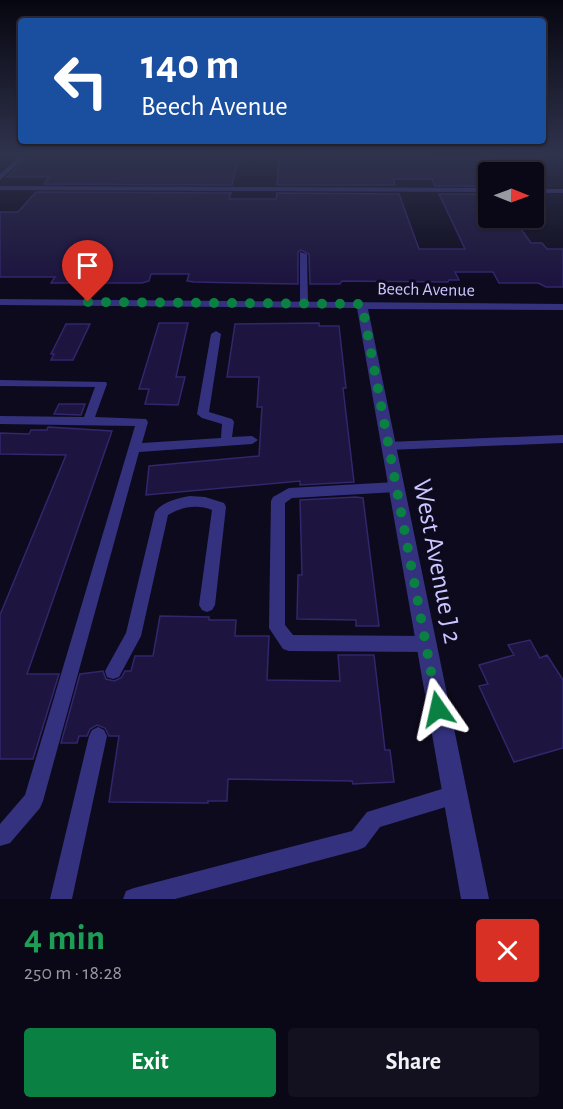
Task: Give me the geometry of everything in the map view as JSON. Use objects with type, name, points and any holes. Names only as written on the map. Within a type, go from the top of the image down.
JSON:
[{"type":"street","name":"Beech Avenue","points":[[0,302],[563,307]]},
{"type":"street","name":"West Avenue J 2","points":[[362,304],[475,899]]},
{"type":"lane","points":[[303,254],[304,304]]},
{"type":"lane","points":[[216,334],[203,414],[208,418],[220,418],[228,422],[226,442]]},
{"type":"lane","points":[[0,383],[102,384],[88,421]]},
{"type":"lane","points":[[0,420],[142,422],[33,801],[3,836],[0,836]]},
{"type":"lane","points":[[388,446],[563,439]]},
{"type":"lane","points":[[134,448],[252,440]]},
{"type":"lane","points":[[396,487],[289,493],[278,501],[277,628],[290,643],[426,645]]},
{"type":"lane","points":[[113,671],[133,636],[162,512],[174,504],[209,501],[219,507],[207,605]]},
{"type":"lane","points":[[61,899],[98,736]]},
{"type":"lane","points":[[134,899],[358,840],[374,819],[455,795]]},
{"type":"building","points":[[32,197],[276,199],[276,197],[400,197],[419,249],[465,249],[440,197],[478,197],[478,228],[520,228],[531,243],[542,243],[547,249],[563,249],[563,287],[546,287],[538,283],[499,283],[493,272],[455,272],[459,280],[448,282],[342,281],[340,284],[310,284],[309,254],[301,250],[298,252],[298,284],[194,282],[187,281],[189,274],[151,274],[149,281],[142,283],[51,283],[55,277],[0,277],[0,212],[18,212]]},
{"type":"building","points":[[159,323],[188,323],[176,377],[185,377],[178,405],[145,404],[149,389],[139,389]]},
{"type":"building","points":[[319,323],[319,326],[339,326],[346,388],[343,388],[354,482],[300,485],[300,481],[146,495],[149,466],[259,456],[262,407],[257,407],[259,377],[227,377],[235,324]]},
{"type":"building","points":[[66,324],[90,324],[73,360],[51,360],[54,354],[51,354]]},
{"type":"building","points":[[59,404],[85,404],[81,415],[54,414]]},
{"type":"building","points":[[48,427],[112,431],[27,674],[59,674],[33,759],[0,759],[0,615],[66,455],[0,454],[0,433],[29,434],[31,430],[47,430]]},
{"type":"building","points":[[363,498],[379,626],[356,626],[356,620],[297,619],[298,575],[302,575],[300,500]]},
{"type":"building","points":[[160,616],[236,620],[235,636],[269,636],[267,680],[340,681],[338,655],[374,655],[385,750],[390,750],[394,782],[353,784],[352,781],[228,779],[227,801],[208,801],[208,803],[109,802],[119,736],[109,736],[105,728],[97,725],[90,729],[87,736],[79,736],[77,743],[61,743],[80,674],[103,671],[106,679],[114,681],[121,678],[125,671],[131,671],[135,656],[153,656]]},
{"type":"building","points":[[530,640],[540,658],[547,655],[563,680],[563,748],[514,762],[479,686],[488,684],[479,665],[514,655],[508,645]]},
{"type":"route","points":[[88,302],[362,304],[438,709]]}]
